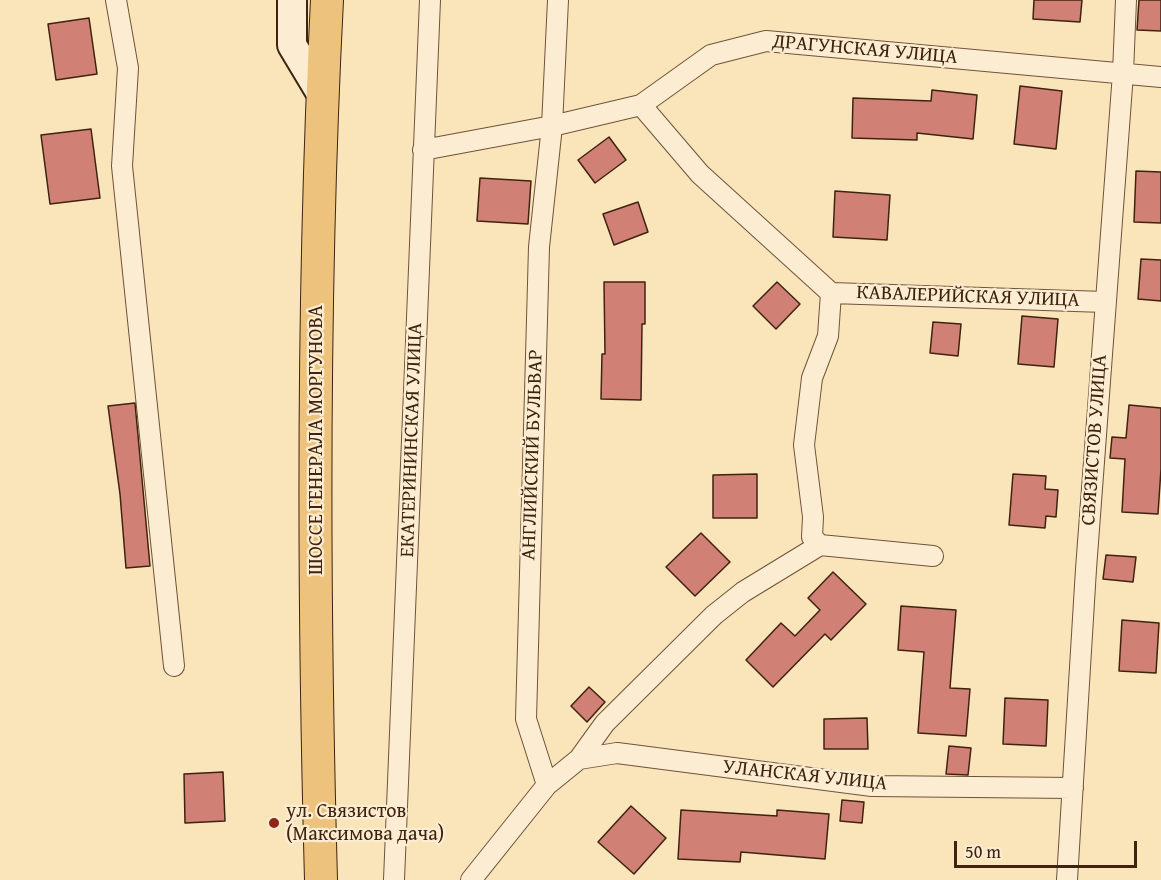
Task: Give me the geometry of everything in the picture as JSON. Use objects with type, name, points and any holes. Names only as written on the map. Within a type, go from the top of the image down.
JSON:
[{"type":"main road","name":"ШОССЕ ГЕНЕРАЛА МОРГУНОВА","points":[[321,880],[316,685],[317,224],[327,0]]},
{"type":"street","points":[[116,0],[128,68],[122,166],[174,666]]},
{"type":"street","points":[[292,0],[292,45],[322,95]]},
{"type":"street","name":"ЕКАТЕРИНИНСКАЯ УЛИЦА","points":[[394,880],[430,0]]},
{"type":"street","name":"АНГЛИЙСКИЙ БУЛЬВАР","points":[[548,785],[526,719],[539,247],[552,126],[558,0]]},
{"type":"street","name":"СВЯЗИСТОВ УЛИЦА","points":[[1067,880],[1087,558],[1123,73],[1126,0]]},
{"type":"street","name":"ДРАГУНСКАЯ УЛИЦА","points":[[423,150],[552,126],[641,105],[711,55],[766,41],[1161,77]]},
{"type":"street","name":"КАВАЛЕРИЙСКАЯ УЛИЦА","points":[[641,105],[700,174],[831,293],[1105,302]]},
{"type":"street","name":"КАВАЛЕРИЙСКАЯ УЛИЦА","points":[[820,545],[812,537],[813,517],[804,445],[812,378],[828,336],[831,293]]},
{"type":"street","points":[[471,880],[548,785],[579,759],[605,723],[714,615],[743,592],[820,545],[933,556]]},
{"type":"street","name":"УЛАНСКАЯ УЛИЦА","points":[[579,759],[617,753],[872,786],[1073,788]]},
{"type":"building","points":[[1034,0],[1082,0],[1080,22],[1033,19]]},
{"type":"building","points":[[1139,0],[1161,0],[1161,31],[1137,30]]},
{"type":"building","points":[[89,18],[97,74],[56,80],[48,24]]},
{"type":"building","points":[[1020,86],[1062,91],[1056,149],[1014,144]]},
{"type":"building","points":[[932,90],[977,95],[973,139],[917,133],[917,140],[852,138],[853,98],[931,101]]},
{"type":"building","points":[[91,129],[100,198],[50,204],[41,135]]},
{"type":"building","points":[[609,137],[626,160],[595,183],[578,160]]},
{"type":"building","points":[[1136,171],[1161,172],[1161,223],[1134,222]]},
{"type":"building","points":[[480,178],[531,181],[528,224],[477,221]]},
{"type":"building","points":[[835,191],[890,195],[887,240],[833,237]]},
{"type":"building","points":[[638,202],[648,232],[614,245],[603,214]]},
{"type":"building","points":[[1141,259],[1161,260],[1161,301],[1138,299]]},
{"type":"building","points":[[604,282],[645,282],[641,400],[601,399],[602,354],[605,354]]},
{"type":"building","points":[[777,282],[800,304],[776,329],[753,306]]},
{"type":"building","points":[[1022,316],[1058,319],[1054,367],[1018,364]]},
{"type":"building","points":[[933,322],[961,324],[958,356],[930,353]]},
{"type":"building","points":[[135,403],[150,566],[126,568],[120,494],[108,406]]},
{"type":"building","points":[[1129,405],[1161,408],[1158,514],[1122,512],[1125,459],[1110,458],[1112,437],[1126,438]]},
{"type":"building","points":[[757,474],[757,518],[713,518],[713,475]]},
{"type":"building","points":[[1013,474],[1046,476],[1045,489],[1058,490],[1056,517],[1046,516],[1045,528],[1009,525]]},
{"type":"building","points":[[701,533],[730,562],[695,596],[666,567]]},
{"type":"building","points":[[1106,555],[1136,557],[1133,582],[1103,579]]},
{"type":"building","points":[[833,572],[866,604],[831,640],[825,634],[773,687],[746,660],[781,623],[795,636],[820,610],[808,598]]},
{"type":"building","points":[[901,606],[956,610],[950,688],[970,689],[966,736],[918,733],[924,652],[898,650]]},
{"type":"building","points":[[1122,620],[1159,623],[1156,673],[1119,671]]},
{"type":"building","points":[[589,687],[605,702],[587,722],[571,706]]},
{"type":"building","points":[[1005,698],[1048,700],[1046,746],[1003,744]]},
{"type":"building","points":[[867,718],[868,749],[824,749],[824,719]]},
{"type":"building","points":[[949,746],[971,748],[968,775],[946,774]]},
{"type":"building","points":[[223,772],[225,821],[185,823],[184,774]]},
{"type":"building","points":[[842,800],[864,802],[862,823],[840,821]]},
{"type":"building","points":[[631,806],[666,838],[634,874],[598,842]]},
{"type":"building","points":[[681,810],[777,816],[777,810],[829,814],[825,859],[741,852],[740,862],[678,859]]},
{"type":"place","name":"ул. Связистов (Максимова дача)","points":[[274,823]]}]
